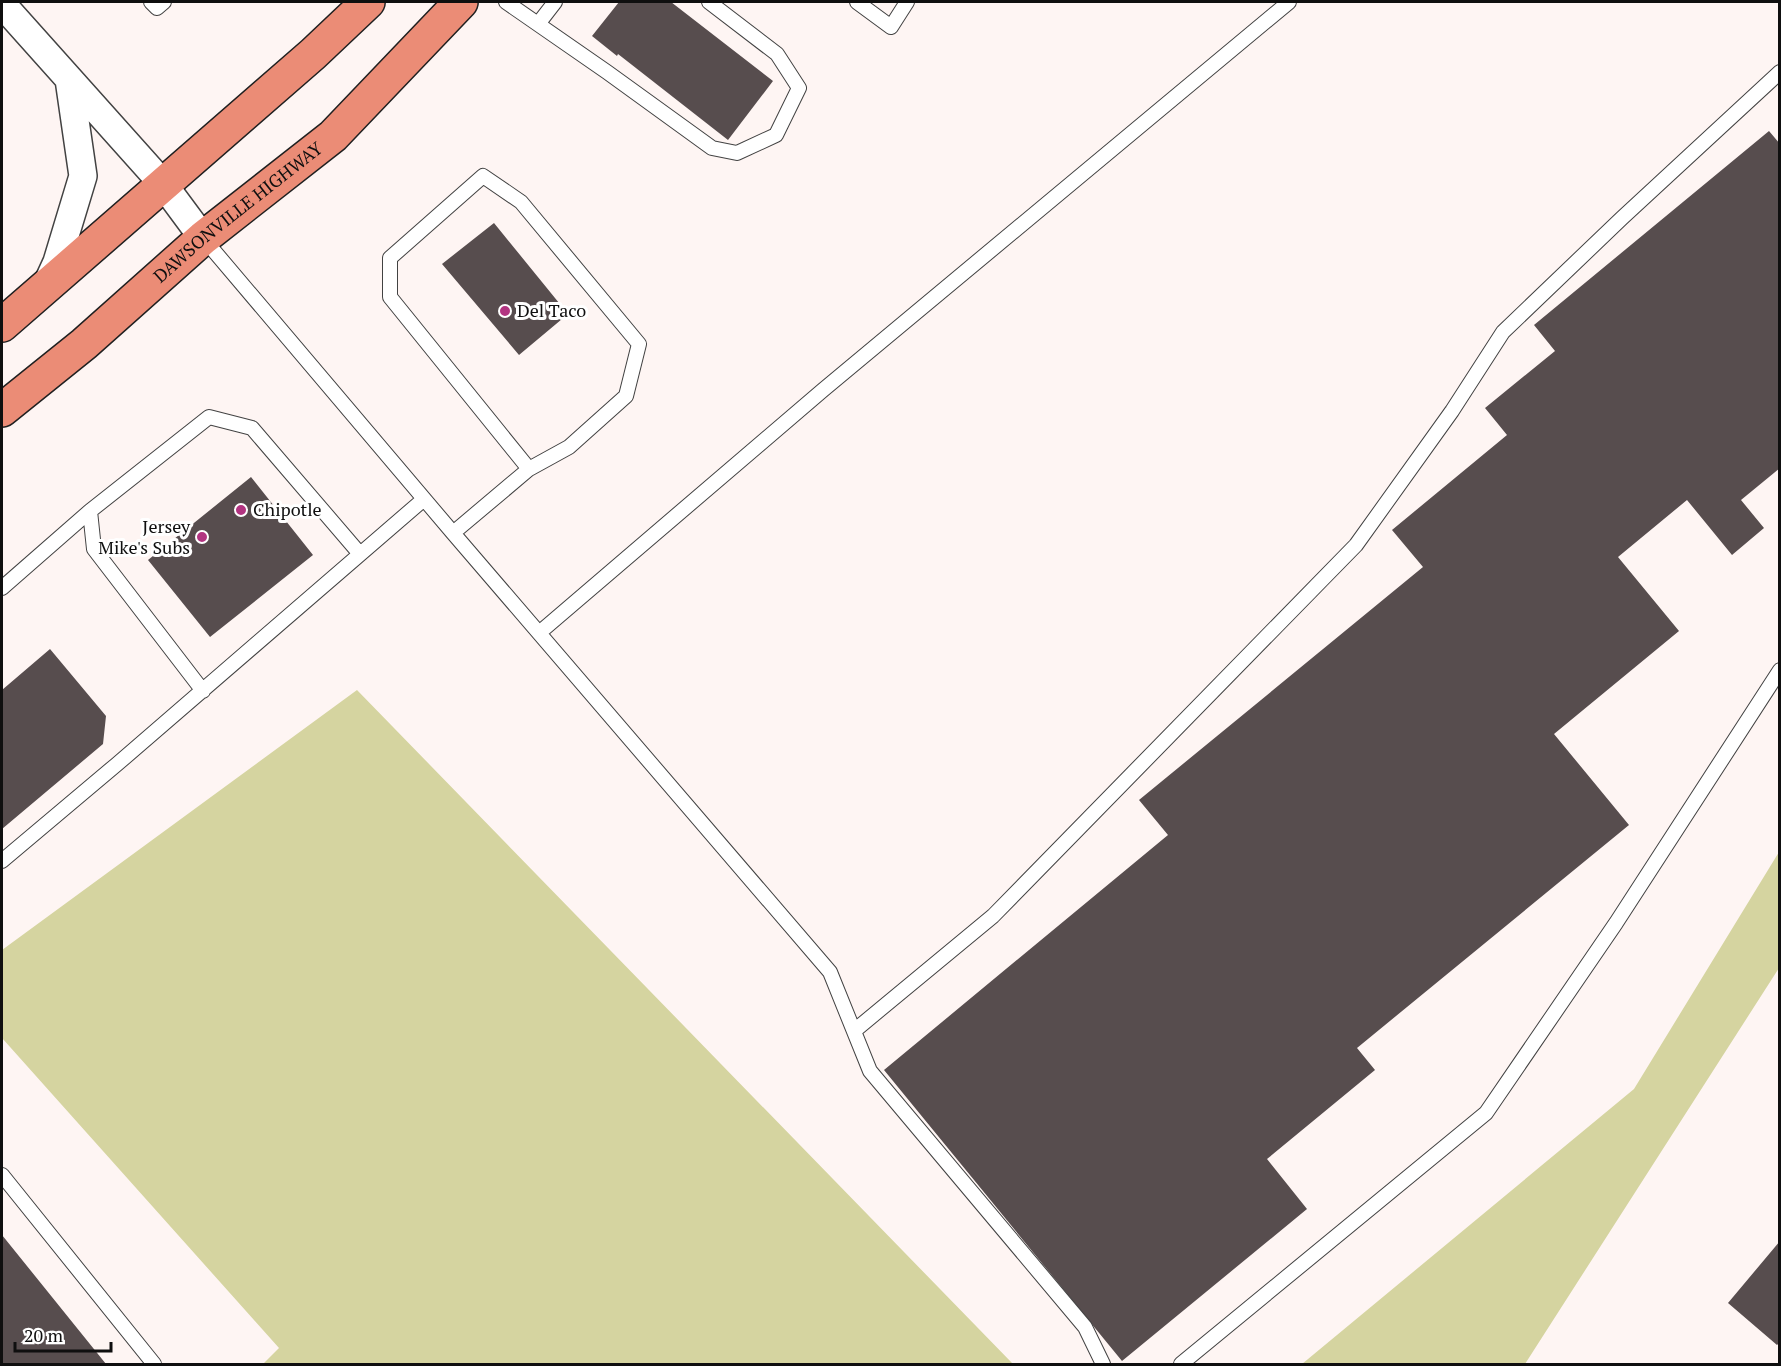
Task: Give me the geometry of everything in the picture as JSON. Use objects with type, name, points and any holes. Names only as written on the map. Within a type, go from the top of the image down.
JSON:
[{"type":"main road","points":[[2,325],[313,54],[368,2]]},
{"type":"main road","name":"DAWSONVILLE HIGHWAY","points":[[2,410],[84,344],[203,238],[333,136],[461,2]]},
{"type":"street","points":[[2,4],[163,184],[203,238]]},
{"type":"street","points":[[45,289],[57,262],[83,176],[69,79]]},
{"type":"lane","points":[[151,2],[157,8],[164,2]]},
{"type":"lane","points":[[506,2],[712,148],[737,153],[776,135],[799,88],[777,54],[709,2]]},
{"type":"lane","points":[[538,24],[555,2]]},
{"type":"lane","points":[[857,2],[872,6],[891,27],[907,2]]},
{"type":"lane","points":[[539,633],[832,383],[1289,2]]},
{"type":"lane","points":[[854,1030],[993,916],[1356,545],[1452,411],[1503,332],[1779,72]]},
{"type":"lane","points":[[453,533],[529,469],[569,447],[626,396],[639,344],[521,202],[483,176],[390,258],[390,297],[529,469]]},
{"type":"lane","points":[[203,238],[830,972],[870,1071],[1085,1327],[1103,1365]]},
{"type":"lane","points":[[2,588],[90,511],[209,417],[252,428],[360,554]]},
{"type":"lane","points":[[2,861],[203,691],[424,499]]},
{"type":"lane","points":[[90,511],[94,549],[203,691]]},
{"type":"lane","points":[[1181,1365],[1486,1113],[1616,923],[1779,669]]},
{"type":"lane","points":[[2,1175],[154,1365]]},
{"type":"shaded area","points":[[357,690],[1013,1364],[263,1364],[279,1348],[2,1038],[2,950]]},
{"type":"shaded area","points":[[1779,852],[1779,968],[1525,1364],[1302,1364],[1634,1089]]},
{"type":"building","points":[[619,2],[671,2],[773,81],[728,140],[592,36]]},
{"type":"building","points":[[1769,131],[1780,144],[1780,468],[1741,500],[1764,528],[1732,555],[1687,500],[1618,557],[1679,631],[1554,734],[1629,825],[1357,1048],[1375,1070],[1267,1159],[1307,1209],[1122,1361],[884,1070],[1168,835],[1139,800],[1423,567],[1392,530],[1507,435],[1485,408],[1555,351],[1534,325]]},
{"type":"building","points":[[494,223],[568,314],[519,355],[442,264]]},
{"type":"building","points":[[251,477],[313,555],[210,637],[148,560]]},
{"type":"building","points":[[50,649],[106,716],[103,744],[2,829],[2,690]]},
{"type":"building","points":[[2,1235],[106,1364],[2,1364]]},
{"type":"building","points":[[1780,1241],[1780,1342],[1777,1345],[1728,1303]]},
{"type":"place","name":"Del Taco","points":[[505,311]]},
{"type":"place","name":"Chipotle","points":[[241,510]]},
{"type":"place","name":"Jersey Mike's Subs","points":[[202,537]]}]
